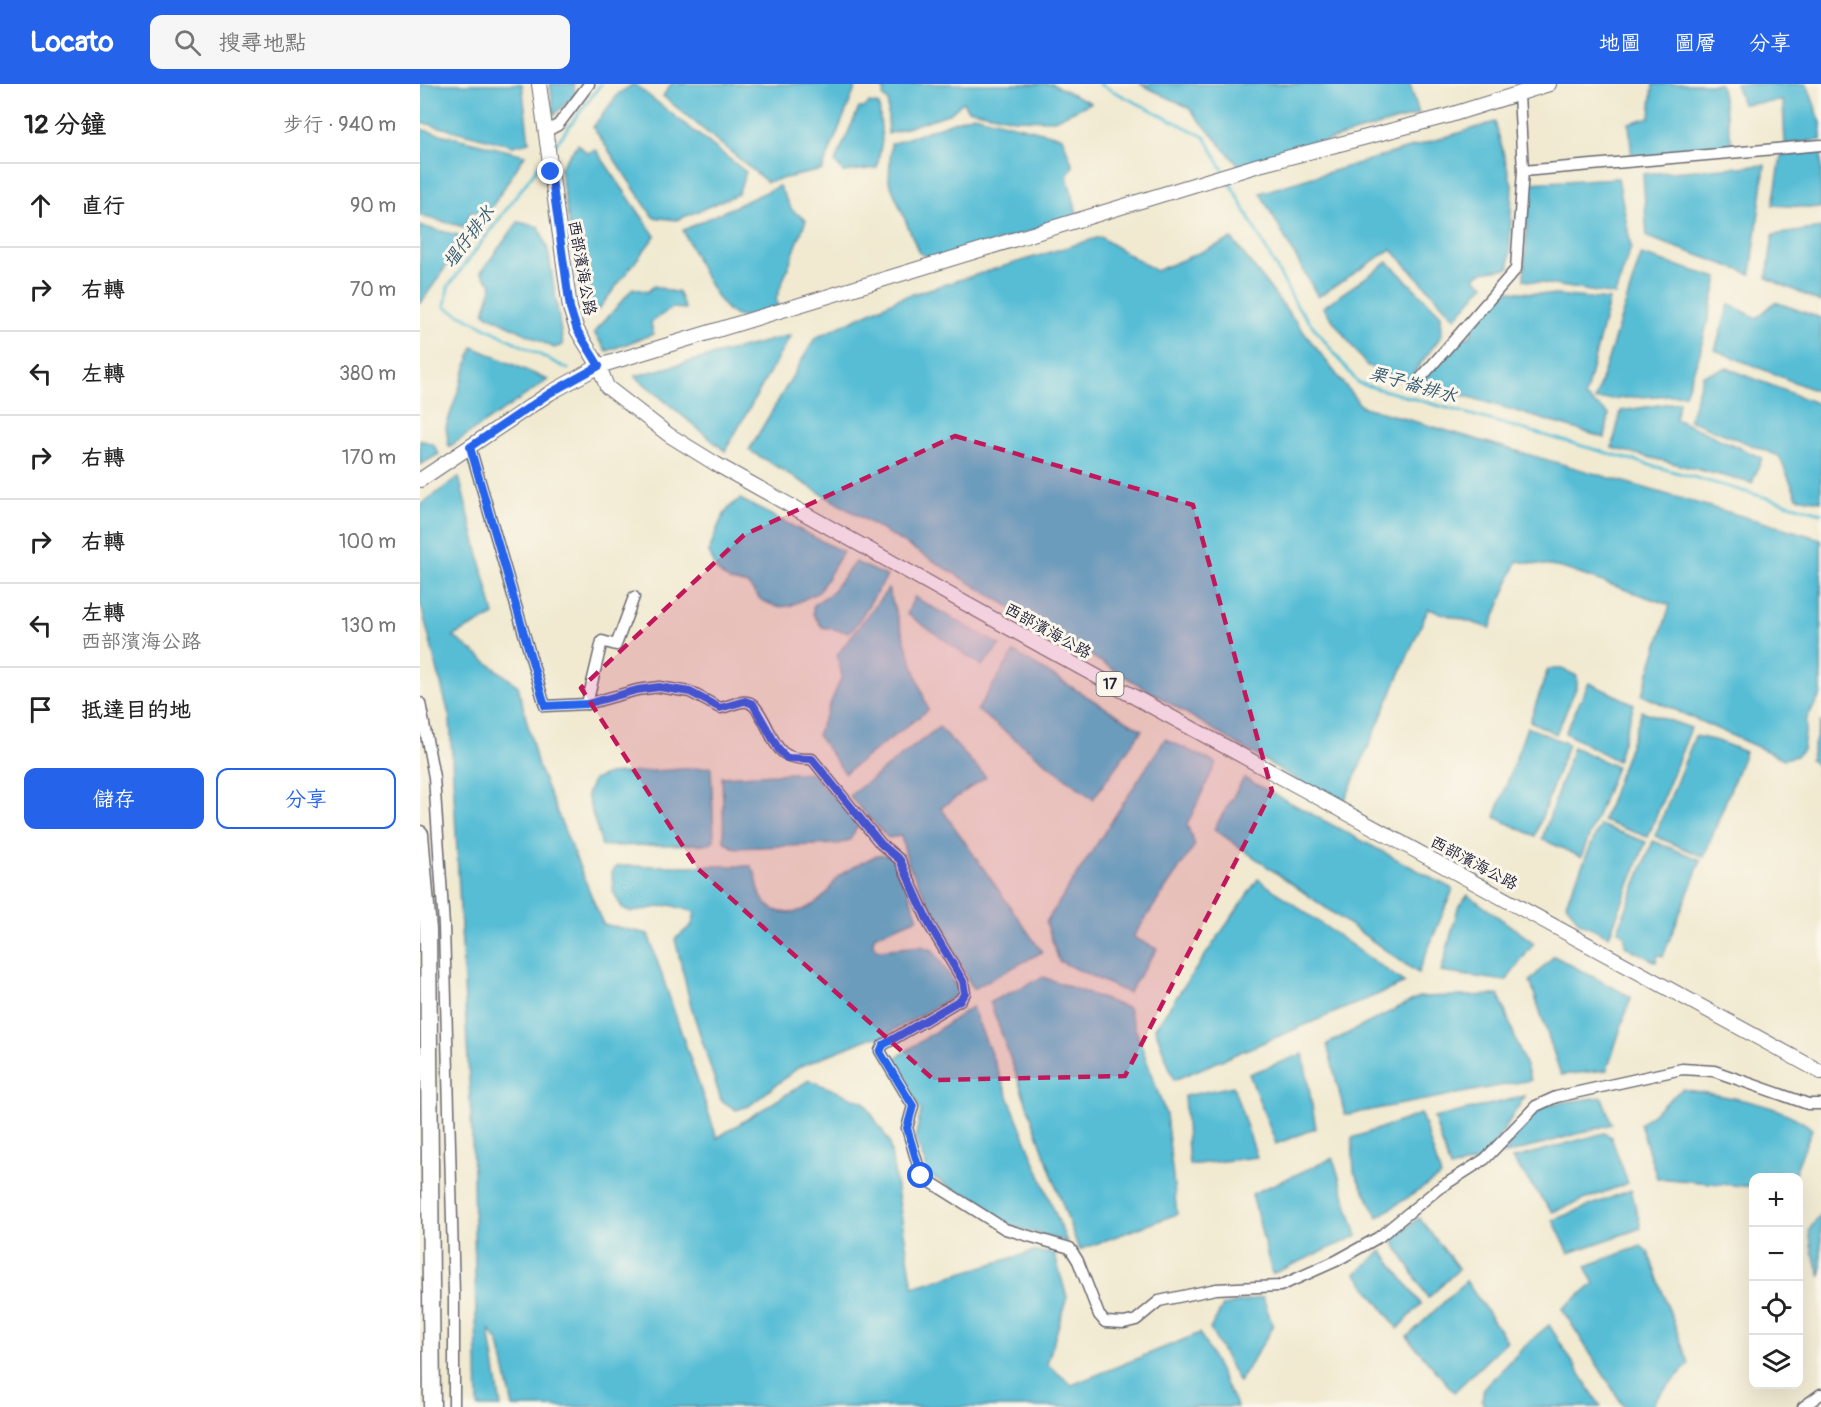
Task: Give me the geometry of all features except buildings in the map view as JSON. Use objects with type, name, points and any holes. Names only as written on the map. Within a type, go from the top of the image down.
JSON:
[{"type":"highway","points":[[420,834],[428,930],[432,1407]]},
{"type":"main road","name":"西部濱海公路","points":[[539,84],[570,308],[577,330],[599,366],[607,387],[624,401],[669,435],[716,464],[1054,653],[1821,1072]]},
{"type":"main road","points":[[420,480],[550,393],[599,366],[1259,165],[1549,84]]},
{"type":"street","points":[[545,132],[558,125],[590,84]]},
{"type":"street","points":[[1413,387],[1516,269],[1523,171],[1519,94]]},
{"type":"street","points":[[1523,171],[1821,145]]},
{"type":"street","points":[[470,447],[545,706],[587,704],[637,690],[659,687],[690,692],[720,708],[745,701],[753,704],[779,750],[787,758],[812,759],[881,844],[900,860],[930,926],[963,981],[965,993],[960,1000],[883,1045],[880,1052],[913,1106],[907,1128],[921,1176],[1005,1229],[1070,1248],[1078,1261],[1099,1315],[1105,1323],[1113,1325],[1136,1320],[1159,1301],[1216,1289],[1280,1286],[1336,1261],[1379,1237],[1438,1189],[1485,1160],[1536,1106],[1556,1097],[1682,1069],[1714,1071],[1808,1104],[1821,1104]]},
{"type":"street","points":[[587,704],[602,641],[616,645],[634,597]]},
{"type":"street","points":[[420,703],[434,777],[444,926],[454,1293],[454,1407]]},
{"type":"street","points":[[1803,1407],[1821,1394]]},
{"type":"highlighted area","points":[[955,436],[1193,505],[1272,791],[1125,1076],[934,1080],[697,868],[581,688],[744,535]]},
{"type":"water","points":[[420,84],[522,84],[529,142],[513,146],[420,122]]},
{"type":"water","points":[[550,84],[574,84],[575,94],[554,115]]},
{"type":"water","points":[[634,84],[746,172],[738,194],[677,220],[653,217],[593,127],[619,93]]},
{"type":"water","points":[[671,84],[857,84],[822,170],[767,182],[663,96]]},
{"type":"water","points":[[874,84],[1052,84],[1091,103],[1054,120],[1014,119],[967,109],[963,102],[951,113],[888,134],[888,101],[883,97],[884,89]]},
{"type":"water","points":[[1140,84],[1410,84],[1419,114],[1239,166],[1188,107]]},
{"type":"water","points":[[1653,84],[1720,84],[1733,148],[1632,160],[1629,123],[1650,117]]},
{"type":"water","points":[[1735,84],[1807,84],[1821,123],[1821,140],[1785,144],[1783,101],[1742,104]]},
{"type":"water","points":[[869,103],[879,105],[882,140],[877,168],[843,172],[835,162],[859,108],[864,108]]},
{"type":"water","points":[[973,115],[1062,137],[1073,166],[1067,176],[1078,217],[937,260],[919,253],[889,181],[891,144]]},
{"type":"water","points":[[1495,122],[1512,185],[1509,268],[1482,272],[1475,277],[1484,285],[1455,318],[1391,249],[1318,297],[1260,193]]},
{"type":"water","points":[[420,129],[525,155],[486,216],[471,211],[465,227],[420,216]]},
{"type":"water","points":[[578,144],[587,153],[596,150],[655,236],[598,310],[581,299],[560,168]]},
{"type":"water","points":[[1821,147],[1821,208],[1773,205],[1782,151]]},
{"type":"water","points":[[1765,165],[1751,274],[1647,237],[1643,174]]},
{"type":"water","points":[[1618,178],[1631,247],[1615,295],[1524,280],[1529,183]]},
{"type":"water","points":[[779,186],[792,210],[806,220],[776,299],[778,306],[742,317],[733,314],[716,295],[683,230]]},
{"type":"water","points":[[518,222],[539,227],[548,250],[563,345],[554,348],[484,313],[492,285],[481,272]]},
{"type":"water","points":[[420,226],[466,237],[421,303],[420,303]]},
{"type":"water","points":[[1821,228],[1821,302],[1767,278],[1773,235]]},
{"type":"water","points":[[1100,237],[1156,271],[1232,239],[1361,406],[1821,539],[1821,694],[1807,718],[1803,750],[1796,756],[1784,759],[1642,695],[1670,605],[1562,568],[1517,561],[1490,628],[1428,609],[1342,807],[749,450],[815,338],[900,298]]},
{"type":"water","points":[[1641,255],[1718,278],[1700,353],[1685,394],[1595,400]]},
{"type":"water","points":[[1388,262],[1441,315],[1442,335],[1406,383],[1366,365],[1323,307]]},
{"type":"water","points":[[654,286],[673,292],[678,291],[685,309],[672,308],[651,322],[653,334],[607,351],[594,333],[633,288],[647,292]]},
{"type":"water","points":[[1500,290],[1609,300],[1585,397],[1609,414],[1605,438],[1419,382],[1452,342],[1471,336],[1474,319]]},
{"type":"water","points":[[1775,302],[1821,318],[1821,393],[1715,350],[1729,304],[1757,318]]},
{"type":"water","points":[[791,335],[725,451],[635,376]]},
{"type":"water","points":[[473,347],[548,380],[449,447],[446,427]]},
{"type":"water","points":[[1727,368],[1821,405],[1821,501],[1797,497],[1779,456],[1689,420],[1703,375]]},
{"type":"water","points":[[1679,402],[1675,419],[1762,458],[1752,483],[1612,448],[1621,411]]},
{"type":"water","points":[[420,440],[433,444],[439,454],[420,465]]},
{"type":"water","points":[[459,477],[494,615],[453,636],[518,686],[538,766],[603,924],[648,934],[717,1138],[809,1080],[864,1102],[889,1141],[913,1287],[1032,1252],[1054,1253],[1067,1297],[1047,1364],[1072,1385],[1200,1333],[1237,1407],[513,1407],[499,1343],[489,1329],[501,1407],[478,1407],[472,1136],[450,719],[420,602],[420,505]]},
{"type":"water","points":[[740,499],[843,552],[819,592],[790,606],[777,607],[761,600],[747,584],[730,581],[717,571],[709,552],[724,515]]},
{"type":"water","points":[[855,562],[887,576],[854,628],[848,632],[822,627],[813,614],[813,605],[830,594]]},
{"type":"water","points":[[888,589],[928,710],[845,773],[817,735],[842,676],[837,655]]},
{"type":"water","points":[[914,597],[1000,645],[982,666],[907,614]]},
{"type":"water","points":[[1014,652],[1142,730],[1093,799],[977,710]]},
{"type":"water","points":[[1548,669],[1562,669],[1577,676],[1577,686],[1556,734],[1530,721]]},
{"type":"water","points":[[1589,683],[1634,704],[1617,761],[1565,733]]},
{"type":"water","points":[[1642,711],[1691,728],[1648,837],[1603,821]]},
{"type":"water","points":[[1821,721],[1821,776],[1817,774],[1819,766],[1810,760]]},
{"type":"water","points":[[939,727],[986,777],[941,808],[1042,952],[973,989],[908,863],[901,836],[888,838],[849,796]]},
{"type":"water","points":[[1527,727],[1568,744],[1535,836],[1495,817]]},
{"type":"water","points":[[1695,736],[1718,741],[1745,752],[1704,857],[1655,836]]},
{"type":"water","points":[[1165,739],[1216,763],[1187,825],[1195,845],[1133,937],[1157,949],[1128,993],[1059,961],[1046,922]]},
{"type":"water","points":[[1573,747],[1616,767],[1581,857],[1542,839]]},
{"type":"water","points":[[711,767],[714,840],[710,844],[602,846],[587,795],[593,780],[609,774]]},
{"type":"water","points":[[810,772],[859,823],[850,840],[839,844],[734,848],[724,841],[722,777]]},
{"type":"water","points":[[1244,778],[1453,889],[1418,973],[1214,829]]},
{"type":"water","points":[[1600,825],[1646,842],[1609,936],[1579,922],[1566,903]]},
{"type":"water","points":[[1653,841],[1701,860],[1663,956],[1658,955],[1656,962],[1625,946],[1625,936],[1618,930]]},
{"type":"water","points":[[877,855],[891,855],[898,865],[918,918],[874,936],[873,944],[878,950],[921,946],[933,950],[958,989],[958,994],[882,1037],[870,1038],[799,1067],[749,1106],[736,1110],[721,1100],[691,1006],[675,939],[692,925],[695,912],[670,905],[631,912],[622,908],[613,891],[612,871],[618,866],[751,866],[763,900],[770,907],[787,913],[813,905],[827,893],[841,874]]},
{"type":"water","points":[[1258,879],[1405,983],[1174,1080],[1155,1028]]},
{"type":"water","points":[[1468,895],[1534,943],[1506,981],[1441,972],[1458,908]]},
{"type":"water","points":[[1554,956],[1631,997],[1607,1070],[1561,1075],[1530,981]]},
{"type":"water","points":[[1043,977],[1128,1008],[1166,1115],[1177,1214],[1079,1250],[990,1002]]},
{"type":"water","points":[[1499,995],[1531,1080],[1345,1115],[1327,1044],[1419,997]]},
{"type":"water","points":[[972,1007],[1067,1242],[1008,1225],[930,1175],[915,1139],[921,1111],[893,1060]]},
{"type":"water","points":[[1303,1054],[1316,1128],[1276,1144],[1249,1074]]},
{"type":"water","points":[[1233,1086],[1257,1157],[1189,1165],[1184,1096]]},
{"type":"water","points":[[1682,1089],[1768,1107],[1799,1120],[1812,1129],[1795,1173],[1749,1173],[1749,1187],[1657,1178],[1640,1124]]},
{"type":"water","points":[[1525,1096],[1485,1159],[1450,1169],[1434,1118]]},
{"type":"water","points":[[1602,1097],[1612,1124],[1503,1155],[1536,1106]]},
{"type":"water","points":[[1421,1114],[1441,1176],[1378,1217],[1354,1172],[1352,1138]]},
{"type":"water","points":[[1604,1133],[1611,1137],[1628,1183],[1552,1212],[1512,1159]]},
{"type":"water","points":[[1333,1158],[1357,1236],[1272,1274],[1252,1194]]},
{"type":"water","points":[[1631,1190],[1641,1228],[1569,1253],[1553,1220]]},
{"type":"water","points":[[1821,1213],[1821,1277],[1812,1251],[1809,1230]]},
{"type":"water","points":[[1419,1218],[1459,1269],[1428,1298],[1392,1239]]},
{"type":"water","points":[[1641,1246],[1648,1252],[1689,1364],[1656,1398],[1653,1407],[1624,1407],[1562,1309],[1594,1284],[1586,1266]]},
{"type":"water","points":[[1382,1251],[1421,1304],[1398,1329],[1356,1273]]},
{"type":"water","points":[[1466,1281],[1507,1341],[1454,1392],[1407,1337]]},
{"type":"water","points":[[1263,1297],[1273,1327],[1239,1382],[1210,1329],[1223,1306]]},
{"type":"water","points":[[1549,1325],[1601,1407],[1486,1407],[1482,1402],[1484,1387]]},
{"type":"waterway","name":"塭仔排水","points":[[556,144],[601,84]]},
{"type":"waterway","name":"栗子崙排水","points":[[1099,84],[1205,137],[1223,170]]},
{"type":"waterway","name":"塭仔排水","points":[[541,163],[448,287],[445,307],[568,369]]},
{"type":"waterway","name":"栗子崙排水","points":[[1228,179],[1297,306],[1358,383],[1821,513]]},
{"type":"route","points":[[551,172],[564,282],[570,308],[577,330],[599,366],[550,393],[470,447],[545,706],[587,704],[637,690],[659,687],[690,692],[720,708],[745,701],[753,704],[767,725],[779,750],[787,758],[812,759],[881,844],[900,860],[930,926],[963,981],[965,993],[960,1000],[883,1045],[880,1052],[913,1106],[907,1128],[921,1176]]}]
